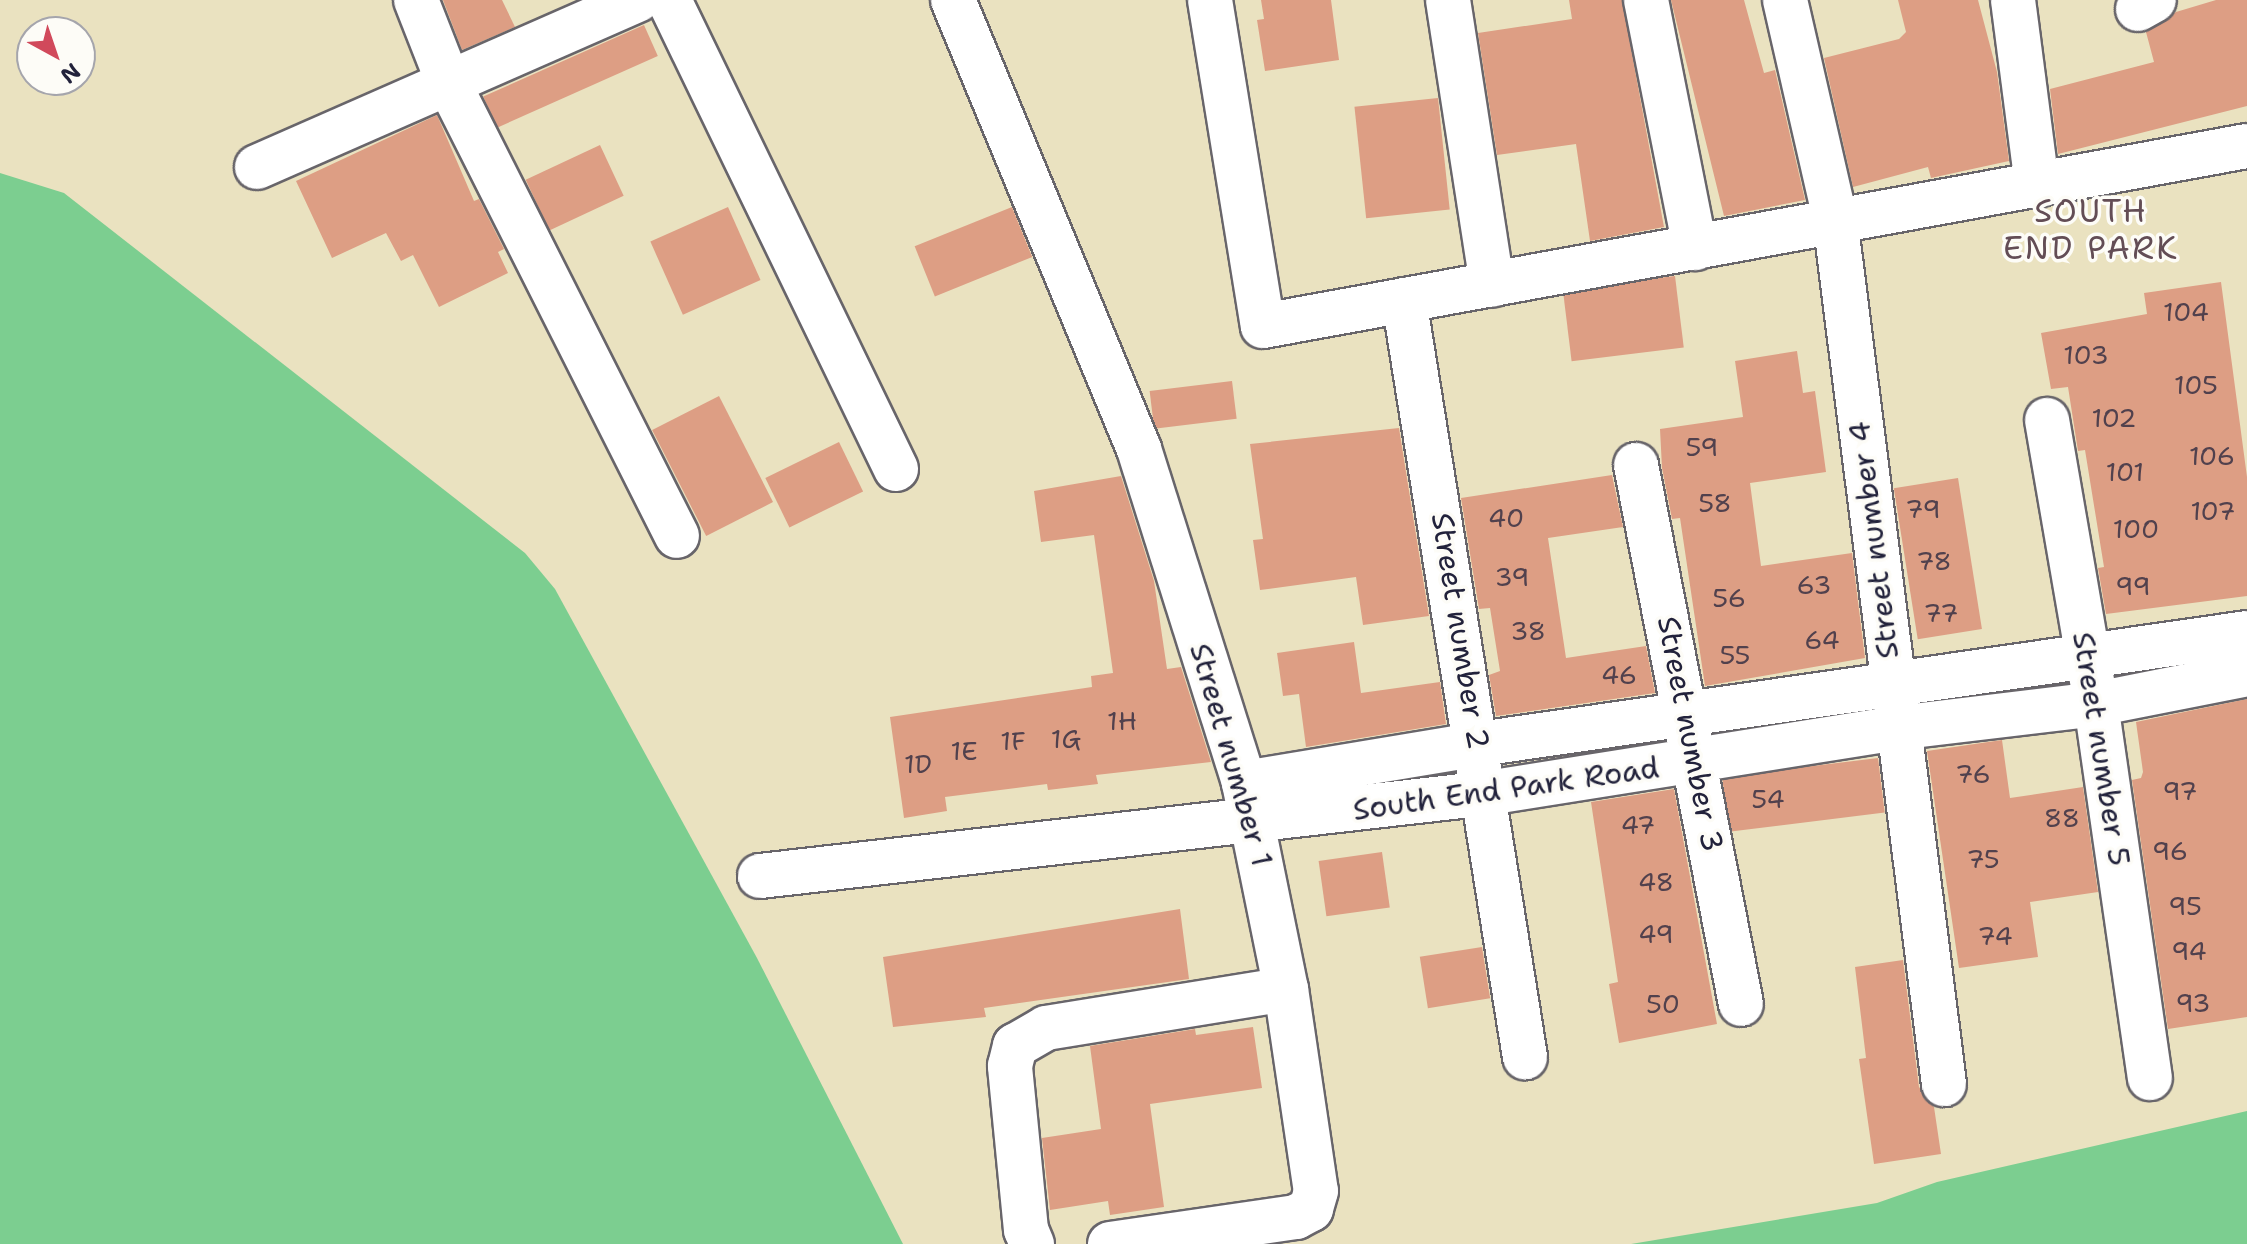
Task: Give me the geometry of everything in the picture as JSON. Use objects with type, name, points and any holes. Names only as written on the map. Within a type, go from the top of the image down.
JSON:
[{"type":"street","points":[[416,0],[449,84],[677,536]]},
{"type":"street","points":[[257,167],[638,0]]},
{"type":"street","points":[[669,0],[896,469]]},
{"type":"street","name":"Street number 1","points":[[953,0],[1139,449],[1250,802],[1286,989],[1316,1191],[1311,1209],[1296,1217],[1110,1244]]},
{"type":"street","points":[[1210,0],[1263,326],[2247,146]]},
{"type":"street","points":[[1448,0],[1492,285]]},
{"type":"street","points":[[1646,0],[1695,248]]},
{"type":"street","name":"Street number 4","points":[[1785,0],[1835,219],[1894,707],[1944,1084]]},
{"type":"street","points":[[2013,0],[2037,185]]},
{"type":"street","name":"Street number 2","points":[[1404,300],[1487,793],[1525,1057]]},
{"type":"street","name":"Street number 5","points":[[2047,420],[2096,704],[2150,1078]]},
{"type":"street","name":"Street number 3","points":[[1636,465],[1697,763],[1741,1004]]},
{"type":"street","name":"South End Park Road","points":[[1250,802],[1487,793],[1697,763],[1894,707],[2088,659],[2247,633]]},
{"type":"street","name":"South End Park Road","points":[[760,876],[1250,802],[1479,744],[1688,717],[1894,707],[2096,704],[2247,674]]},
{"type":"street","points":[[1032,1244],[1026,1230],[1010,1066],[1015,1046],[1046,1028],[1286,989]]},
{"type":"green space","points":[[0,173],[64,193],[525,553],[555,589],[757,958],[903,1244],[0,1244]]},
{"type":"green space","points":[[2247,1111],[2247,1244],[1631,1244],[1877,1203],[1937,1182]]},
{"type":"building","points":[[443,0],[502,0],[515,27],[462,50]]},
{"type":"building","points":[[1261,0],[1331,0],[1339,60],[1265,71],[1257,20],[1264,19]]},
{"type":"building","points":[[1569,0],[1622,0],[1664,227],[1590,241],[1576,144],[1497,155],[1478,33],[1572,19]]},
{"type":"building","points":[[1671,0],[1744,0],[1764,73],[1775,70],[1805,200],[1724,216]]},
{"type":"building","points":[[1898,0],[1978,0],[1997,72],[2009,161],[1931,178],[1928,167],[1853,187],[1824,58],[1899,39],[1906,32]]},
{"type":"building","points":[[2216,0],[2247,0],[2247,106],[2058,154],[2050,89],[2154,62],[2146,32],[2176,12]]},
{"type":"building","points":[[644,25],[658,56],[497,128],[483,97]]},
{"type":"building","points":[[1438,98],[1450,209],[1366,218],[1354,107]]},
{"type":"building","points":[[437,115],[474,201],[479,199],[504,249],[498,252],[508,273],[439,307],[413,255],[401,261],[386,233],[332,258],[296,181]]},
{"type":"building","points":[[600,145],[624,196],[549,230],[526,180]]},
{"type":"building","points":[[728,207],[761,280],[683,315],[650,242]]},
{"type":"building","points":[[1012,207],[1032,257],[935,296],[915,246]]},
{"type":"building","points":[[1675,276],[1684,347],[1572,361],[1563,290]]},
{"type":"building","points":[[2221,282],[2247,477],[2247,596],[2106,614],[2098,568],[2104,567],[2085,450],[2078,451],[2068,387],[2051,389],[2041,333],[2147,314],[2144,293]]},
{"type":"building","points":[[1797,351],[1803,393],[1815,391],[1826,472],[1750,483],[1761,566],[1852,553],[1865,658],[1705,686],[1680,518],[1672,519],[1662,468],[1660,429],[1743,417],[1735,361]]},
{"type":"building","points":[[1232,381],[1237,419],[1154,429],[1150,391]]},
{"type":"building","points":[[719,396],[773,502],[706,536],[652,430]]},
{"type":"building","points":[[1399,428],[1429,616],[1363,625],[1356,577],[1260,590],[1253,540],[1263,539],[1250,444]]},
{"type":"building","points":[[839,442],[863,491],[789,527],[765,478]]},
{"type":"building","points":[[1612,475],[1623,527],[1548,538],[1566,658],[1646,646],[1655,693],[1496,716],[1489,675],[1500,671],[1490,608],[1479,609],[1461,498]]},
{"type":"building","points":[[1121,476],[1154,581],[1167,669],[1181,667],[1211,762],[1096,775],[1098,784],[1048,790],[1047,784],[945,797],[947,811],[904,818],[890,717],[1092,687],[1091,676],[1113,673],[1094,535],[1041,542],[1034,491]]},
{"type":"building","points":[[1958,478],[1982,629],[1918,639],[1894,488]]},
{"type":"building","points":[[1354,642],[1361,693],[1440,682],[1446,724],[1306,747],[1299,694],[1283,696],[1277,653]]},
{"type":"building","points":[[2247,699],[2247,1017],[2168,1029],[2132,780],[2141,778],[2143,772],[2136,722]]},
{"type":"building","points":[[2002,740],[2010,798],[2083,787],[2098,892],[2030,902],[2038,957],[1959,968],[1927,751]]},
{"type":"building","points":[[1878,758],[1885,813],[1729,832],[1722,777]]},
{"type":"building","points":[[1674,789],[1717,1024],[1619,1043],[1609,984],[1618,982],[1591,802]]},
{"type":"building","points":[[1382,852],[1390,907],[1326,916],[1319,861]]},
{"type":"building","points":[[1180,909],[1189,979],[984,1008],[986,1017],[893,1027],[883,957]]},
{"type":"building","points":[[1482,947],[1490,998],[1428,1008],[1420,957]]},
{"type":"building","points":[[1903,960],[1919,1087],[1934,1107],[1941,1154],[1874,1164],[1859,1059],[1866,1058],[1855,967]]},
{"type":"building","points":[[1253,1027],[1262,1088],[1150,1104],[1164,1207],[1110,1215],[1108,1201],[1050,1210],[1042,1138],[1101,1129],[1090,1046],[1195,1029],[1196,1035]]},
{"type":"district","name":"SOUTH END PARK","points":[[2091,230]]}]
